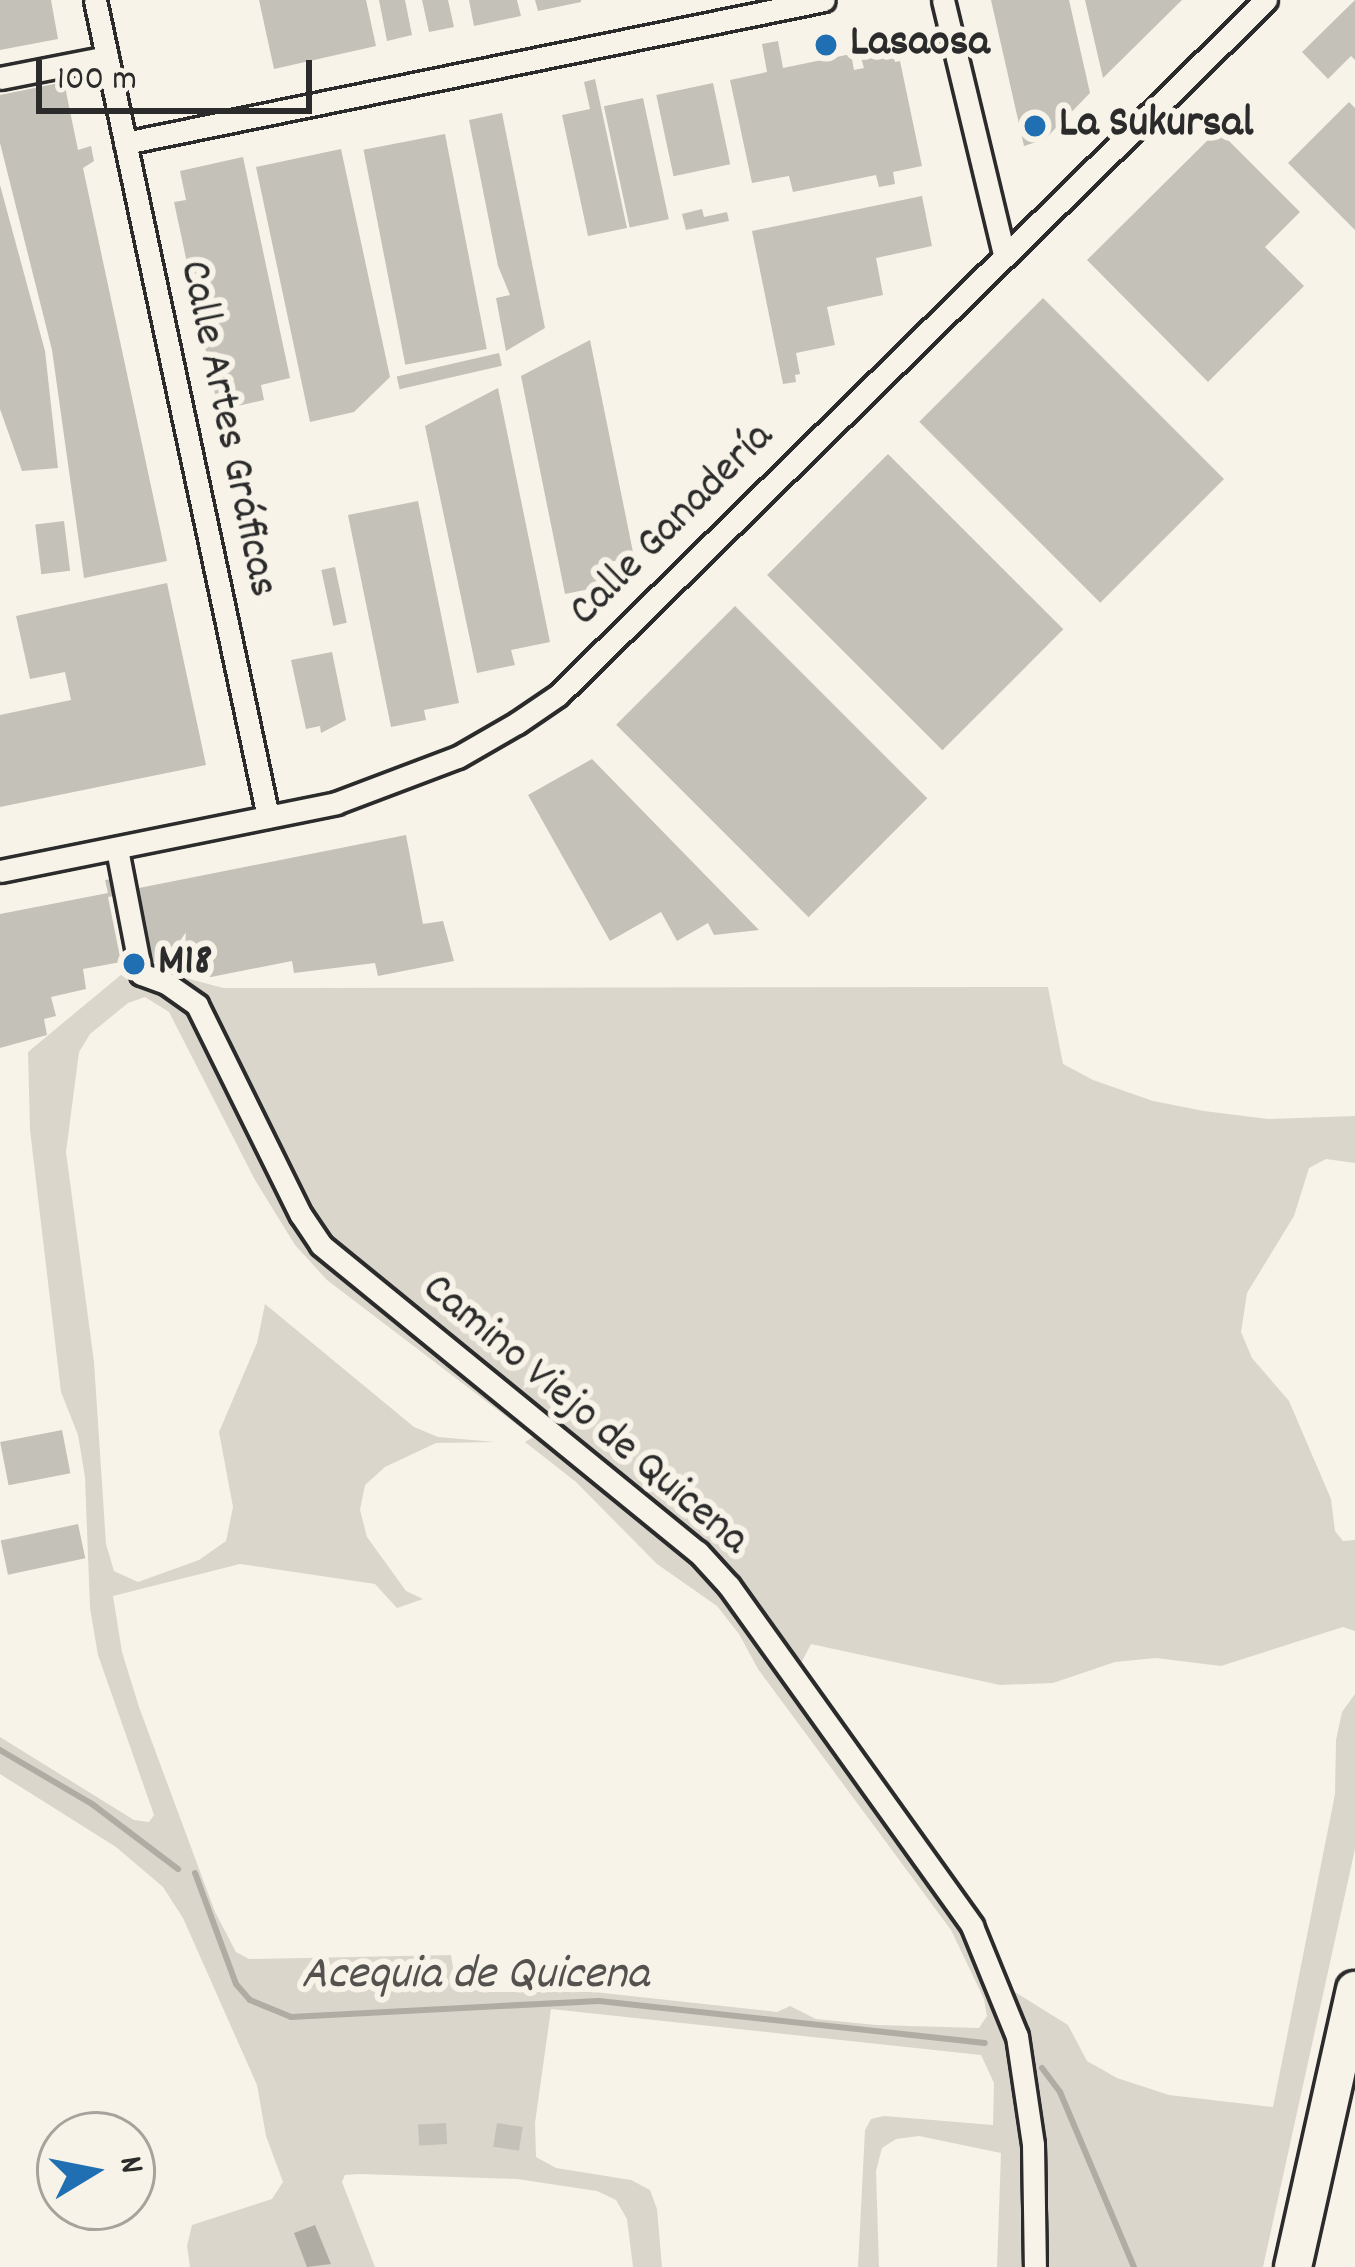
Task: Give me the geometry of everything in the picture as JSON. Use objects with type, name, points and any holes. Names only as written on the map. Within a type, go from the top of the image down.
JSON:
[{"type":"highway","points":[[1293,2267],[1355,1990]]},
{"type":"street","name":"Calle Artes Gráficas","points":[[95,0],[268,817]]},
{"type":"street","points":[[125,143],[824,0]]},
{"type":"street","points":[[944,0],[1004,254]]},
{"type":"street","name":"Calle Ganadería","points":[[0,871],[268,817],[399,783],[458,757],[558,695],[1266,0]]},
{"type":"street","points":[[0,78],[107,57]]},
{"type":"street","name":"Camino Viejo de Quicena","points":[[117,849],[141,974],[166,982],[197,1005],[301,1215],[321,1245],[698,1552],[729,1586],[972,1926],[1017,2036],[1033,2144],[1035,2267]]},
{"type":"shaded area","points":[[134,964],[223,988],[1048,987],[1063,1064],[1093,1080],[1153,1101],[1204,1111],[1268,1119],[1355,1116],[1355,1163],[1326,1159],[1309,1168],[1294,1216],[1247,1293],[1241,1332],[1252,1358],[1289,1401],[1331,1499],[1335,1531],[1343,1541],[1355,1540],[1355,1631],[1343,1627],[1221,1666],[1156,1658],[1115,1662],[1053,1683],[1000,1685],[811,1644],[801,1663],[805,1681],[990,1946],[1013,1991],[1068,2025],[1087,2061],[1117,2078],[1169,2095],[1273,2107],[1335,1794],[1336,1740],[1342,1712],[1355,1694],[1355,1849],[1263,2267],[997,2267],[1001,2153],[919,2136],[896,2139],[882,2148],[876,2171],[879,2267],[858,2267],[865,2130],[871,2119],[884,2116],[993,2125],[994,2083],[981,2055],[551,2009],[535,2123],[536,2157],[556,2168],[631,2180],[650,2190],[657,2209],[662,2267],[633,2267],[627,2219],[616,2200],[597,2191],[517,2179],[359,2174],[345,2175],[342,2182],[375,2267],[190,2267],[187,2246],[192,2225],[272,2199],[283,2182],[266,2136],[257,2085],[183,1918],[163,1887],[116,1847],[0,1774],[0,1737],[134,1820],[149,1822],[154,1815],[98,1655],[90,1608],[85,1477],[78,1435],[61,1392],[30,1130],[28,1052]],"holes":[[[145,997],[169,1012],[255,1180],[295,1245],[327,1280],[533,1437],[525,1442],[576,1482],[657,1564],[717,1606],[758,1669],[951,1930],[984,1999],[987,2016],[979,2028],[816,2019],[790,2006],[777,2012],[594,1992],[480,1992],[455,1980],[451,1955],[249,1959],[236,1952],[215,1912],[139,1707],[122,1652],[113,1596],[240,1564],[375,1584],[397,1608],[423,1599],[406,1591],[367,1537],[360,1510],[365,1485],[385,1467],[436,1443],[495,1442],[438,1437],[414,1427],[265,1304],[257,1343],[219,1432],[233,1507],[226,1541],[199,1560],[138,1582],[114,1571],[106,1544],[94,1362],[66,1152],[79,1052],[90,1034],[128,1003]]]},
{"type":"shaded area","points":[[315,2225],[331,2264],[307,2267],[294,2233]]},
{"type":"building","points":[[0,0],[51,0],[58,39],[0,50]]},
{"type":"building","points":[[259,0],[366,0],[376,46],[274,69]]},
{"type":"building","points":[[379,0],[405,0],[412,35],[387,41]]},
{"type":"building","points":[[422,0],[448,0],[454,27],[429,32]]},
{"type":"building","points":[[469,0],[517,0],[521,16],[474,26]]},
{"type":"building","points":[[535,0],[581,0],[581,2],[538,11]]},
{"type":"building","points":[[991,0],[1069,0],[1090,93],[1045,139],[1024,146]]},
{"type":"building","points":[[1085,0],[1182,0],[1103,78]]},
{"type":"building","points":[[1355,0],[1355,60],[1351,56],[1328,79],[1302,52]]},
{"type":"building","points":[[778,41],[783,68],[851,54],[854,70],[864,68],[861,58],[893,51],[895,62],[900,61],[922,166],[893,172],[895,184],[879,187],[876,175],[793,192],[789,176],[752,183],[730,80],[767,72],[762,44]]},
{"type":"building","points":[[595,79],[627,228],[588,236],[562,115],[590,109],[584,82]]},
{"type":"building","points":[[64,82],[78,150],[91,146],[94,161],[83,168],[167,561],[84,578],[52,350],[0,143],[0,95]]},
{"type":"building","points":[[713,83],[730,164],[674,176],[656,95]]},
{"type":"building","points":[[643,98],[669,219],[630,228],[604,106]]},
{"type":"building","points":[[1349,102],[1355,108],[1355,230],[1288,163]]},
{"type":"building","points":[[502,113],[545,328],[506,351],[496,298],[510,295],[498,266],[469,120]]},
{"type":"building","points":[[1218,130],[1300,212],[1265,247],[1304,286],[1208,382],[1087,260]]},
{"type":"building","points":[[445,134],[487,349],[405,365],[364,150]]},
{"type":"building","points":[[341,149],[390,377],[354,412],[310,422],[256,167]]},
{"type":"building","points":[[243,157],[290,378],[261,385],[264,400],[233,407],[229,391],[215,394],[174,202],[186,200],[180,171]]},
{"type":"building","points":[[0,185],[45,351],[58,468],[22,471],[0,409]]},
{"type":"building","points":[[922,196],[932,246],[876,258],[883,295],[827,307],[835,345],[796,353],[800,374],[795,375],[796,382],[783,384],[752,231]]},
{"type":"building","points":[[702,209],[704,217],[727,212],[729,221],[686,230],[682,214]]},
{"type":"building","points":[[1043,298],[1224,479],[1100,603],[919,422]]},
{"type":"building","points":[[590,340],[634,557],[600,564],[605,586],[565,594],[521,376]]},
{"type":"building","points":[[499,353],[502,366],[400,389],[397,377]]},
{"type":"building","points":[[498,388],[550,642],[511,650],[515,665],[477,673],[425,426]]},
{"type":"building","points":[[888,454],[1063,629],[942,750],[767,575]]},
{"type":"building","points":[[418,501],[459,703],[424,710],[426,720],[391,727],[348,515]]},
{"type":"building","points":[[64,521],[70,571],[41,574],[35,525]]},
{"type":"building","points":[[335,567],[347,623],[333,626],[321,570]]},
{"type":"building","points":[[167,583],[206,765],[0,807],[0,715],[71,700],[65,672],[30,679],[16,616]]},
{"type":"building","points":[[735,606],[927,798],[809,917],[616,725]]},
{"type":"building","points":[[332,652],[346,720],[321,733],[320,726],[306,729],[291,660]]},
{"type":"building","points":[[592,759],[759,930],[714,935],[708,923],[677,941],[661,912],[610,941],[528,795]]},
{"type":"building","points":[[406,835],[423,924],[443,921],[454,961],[378,976],[375,963],[294,973],[292,961],[211,977],[153,962],[139,888]]},
{"type":"building","points":[[117,878],[120,895],[108,897],[121,962],[83,969],[86,989],[51,997],[56,1016],[44,1019],[47,1035],[0,1048],[0,914],[108,893],[105,880]]},
{"type":"building","points":[[62,1430],[70,1473],[9,1485],[0,1442]]},
{"type":"building","points":[[78,1524],[85,1558],[8,1575],[1,1540]]},
{"type":"building","points":[[446,2123],[447,2144],[419,2145],[418,2124]]},
{"type":"building","points":[[497,2123],[523,2127],[519,2151],[493,2147]]},
{"type":"waterway","name":"Acequia de Quicena","points":[[0,1750],[92,1804],[178,1869]]},
{"type":"waterway","name":"Acequia de Quicena","points":[[195,1873],[236,1984],[250,2000],[291,2017],[599,2001],[985,2043]]},
{"type":"waterway","name":"Acequia de Quicena","points":[[1042,2068],[1060,2092],[1134,2267]]},
{"type":"place","name":"Lasaosa","points":[[826,45]]},
{"type":"place","name":"La Sukursal","points":[[1035,126]]},
{"type":"place","name":"M18","points":[[134,964]]}]
